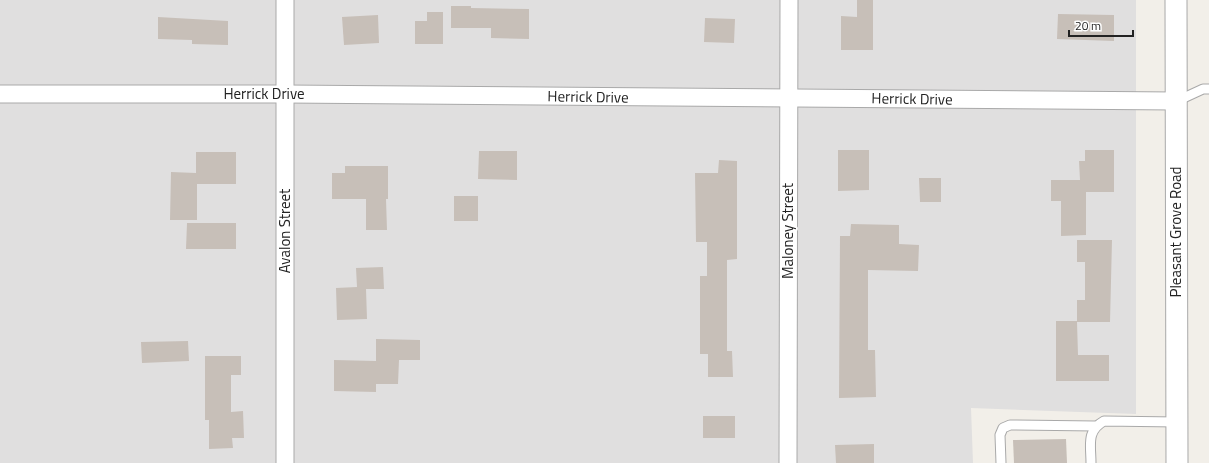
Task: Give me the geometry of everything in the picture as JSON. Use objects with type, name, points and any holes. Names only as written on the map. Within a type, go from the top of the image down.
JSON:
[{"type":"street","name":"Avalon Street","points":[[285,0],[285,463]]},
{"type":"street","name":"Maloney Street","points":[[788,463],[789,0]]},
{"type":"street","name":"Pleasant Grove Road","points":[[1176,0],[1175,102],[1177,463]]},
{"type":"street","name":"Herrick Drive","points":[[0,94],[285,94],[1175,102]]},
{"type":"lane","points":[[1175,102],[1203,89],[1209,89]]},
{"type":"lane","points":[[1001,463],[1000,435],[1003,428],[1010,424],[1095,426],[1104,421],[1177,422]]},
{"type":"lane","points":[[1091,463],[1091,435],[1095,426]]},
{"type":"shaded area","points":[[0,0],[1136,0],[1136,414],[971,408],[973,463],[0,463]]},
{"type":"building","points":[[857,0],[873,0],[873,50],[841,50],[841,16],[857,17]]},
{"type":"building","points":[[451,6],[471,6],[471,8],[529,9],[529,39],[491,38],[491,28],[451,28]]},
{"type":"building","points":[[427,12],[443,12],[443,44],[415,44],[415,21],[427,21]]},
{"type":"building","points":[[1058,14],[1114,15],[1114,41],[1057,39]]},
{"type":"building","points":[[378,15],[379,43],[344,45],[342,17]]},
{"type":"building","points":[[158,17],[228,21],[228,45],[192,44],[192,40],[158,39]]},
{"type":"building","points":[[705,18],[735,19],[734,43],[704,42]]},
{"type":"building","points":[[838,150],[869,150],[869,190],[838,191]]},
{"type":"building","points":[[1085,150],[1114,150],[1114,192],[1086,192],[1086,235],[1061,236],[1061,201],[1051,201],[1051,180],[1080,180],[1079,161],[1085,161]]},
{"type":"building","points":[[479,151],[517,151],[517,180],[478,179]]},
{"type":"building","points":[[196,152],[236,152],[236,184],[197,184],[197,220],[170,220],[171,172],[196,173]]},
{"type":"building","points":[[719,160],[737,161],[737,259],[727,260],[727,351],[732,351],[733,377],[708,377],[708,354],[700,354],[700,276],[707,276],[707,242],[696,242],[695,173],[718,173]]},
{"type":"building","points":[[345,166],[388,166],[388,199],[386,199],[387,230],[366,230],[366,199],[332,199],[332,173],[345,173]]},
{"type":"building","points":[[919,178],[941,178],[941,202],[920,202]]},
{"type":"building","points":[[454,196],[478,196],[478,221],[454,221]]},
{"type":"building","points":[[187,223],[236,223],[236,249],[186,249]]},
{"type":"building","points":[[851,224],[899,225],[899,244],[919,245],[918,271],[868,270],[868,350],[875,350],[876,397],[839,398],[840,236],[850,236]]},
{"type":"building","points":[[1077,240],[1112,240],[1110,322],[1077,322],[1078,355],[1109,355],[1109,381],[1056,381],[1056,321],[1077,321],[1077,300],[1085,300],[1085,262],[1077,262]]},
{"type":"building","points":[[383,267],[384,289],[366,289],[367,319],[337,320],[336,288],[357,287],[356,268]]},
{"type":"building","points":[[376,339],[420,340],[420,360],[399,360],[398,384],[376,384],[376,392],[334,391],[334,360],[376,361]]},
{"type":"building","points":[[188,341],[189,361],[142,363],[141,342]]},
{"type":"building","points":[[205,356],[241,356],[241,375],[231,375],[231,412],[243,411],[244,438],[232,438],[233,448],[209,449],[209,420],[205,420]]},
{"type":"building","points":[[703,416],[735,416],[735,438],[703,438]]},
{"type":"building","points":[[1066,439],[1067,463],[1014,463],[1013,440]]},
{"type":"building","points":[[874,444],[874,463],[836,463],[835,445]]}]
